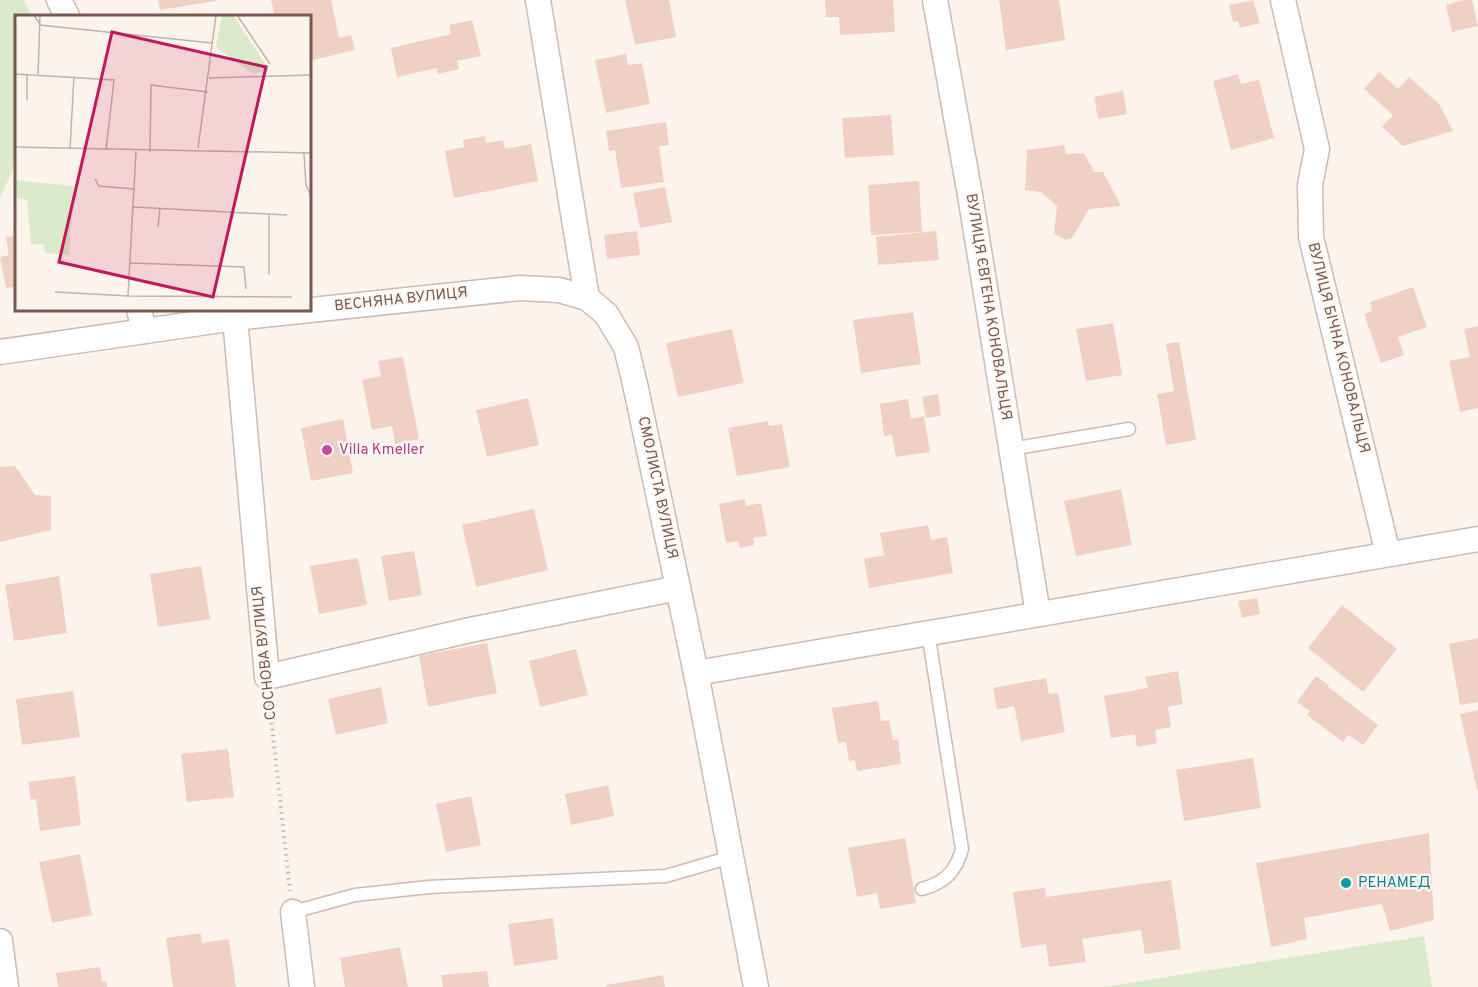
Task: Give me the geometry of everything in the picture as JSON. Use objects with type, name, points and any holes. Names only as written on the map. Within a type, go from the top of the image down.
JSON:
[{"type":"street","points":[[59,0],[66,15]]},
{"type":"street","points":[[538,0],[587,298]]},
{"type":"street","name":"ВУЛИЦЯ ЄВГЕНА КОНОВАЛЬЦЯ","points":[[935,0],[970,195],[1038,614]]},
{"type":"street","name":"ВУЛИЦЯ БІЧНА КОНОВАЛЬЦЯ","points":[[1283,0],[1317,149],[1310,185],[1311,237],[1388,554]]},
{"type":"street","name":"ВЕСНЯНА ВУЛИЦЯ","points":[[0,352],[142,320],[235,318],[520,288],[559,290],[587,298]]},
{"type":"street","name":"СМОЛИСТА ВУЛИЦЯ","points":[[587,298],[606,314],[626,347],[696,673],[756,987]]},
{"type":"street","name":"СОСНОВА ВУЛИЦЯ","points":[[235,318],[267,677]]},
{"type":"street","points":[[696,673],[1478,539]]},
{"type":"street","points":[[267,677],[470,630],[678,588]]},
{"type":"street","points":[[292,912],[302,987]]},
{"type":"street","points":[[0,941],[6,987]]},
{"type":"lane","points":[[1011,449],[1129,429]]},
{"type":"lane","points":[[922,889],[945,879],[953,870],[962,849],[928,632]]},
{"type":"lane","points":[[292,912],[355,895],[429,887],[666,876],[732,857]]},
{"type":"path","name":"СОСНОВА ВУЛИЦЯ","points":[[267,677],[292,912]]},
{"type":"green space","points":[[0,0],[24,0],[32,15],[15,15],[15,163],[0,199]]},
{"type":"green space","points":[[1424,936],[1432,987],[1103,987]]},
{"type":"building","points":[[158,0],[216,0],[216,1],[160,10]]},
{"type":"building","points":[[271,0],[331,0],[339,38],[351,35],[355,50],[310,61],[310,15],[275,15]]},
{"type":"building","points":[[625,0],[669,0],[676,37],[635,45]]},
{"type":"building","points":[[825,0],[893,0],[895,32],[840,35],[839,17],[826,17]]},
{"type":"building","points":[[999,0],[1059,0],[1065,40],[1006,50]]},
{"type":"building","points":[[1253,0],[1260,23],[1240,28],[1238,21],[1233,22],[1229,5]]},
{"type":"building","points":[[1472,0],[1478,26],[1452,32],[1446,5]]},
{"type":"building","points":[[472,20],[481,56],[457,61],[459,69],[438,74],[437,68],[397,77],[391,48],[451,34],[449,25]]},
{"type":"building","points":[[626,54],[628,65],[642,63],[650,104],[606,113],[595,60]]},
{"type":"building","points":[[1379,72],[1398,89],[1409,77],[1440,105],[1453,131],[1403,146],[1382,127],[1393,115],[1364,89]]},
{"type":"building","points":[[1238,74],[1241,84],[1259,80],[1274,138],[1231,150],[1213,81]]},
{"type":"building","points":[[1123,91],[1127,114],[1098,119],[1094,97]]},
{"type":"building","points":[[891,115],[894,155],[845,158],[842,118]]},
{"type":"building","points":[[666,122],[669,145],[659,146],[664,182],[621,188],[615,150],[609,151],[606,131]]},
{"type":"building","points":[[485,136],[486,143],[503,140],[505,149],[531,144],[538,181],[454,198],[445,151],[464,147],[463,140]]},
{"type":"building","points":[[1064,145],[1066,154],[1084,153],[1094,172],[1103,172],[1121,206],[1089,209],[1072,238],[1066,240],[1054,234],[1057,206],[1041,192],[1025,190],[1027,150]]},
{"type":"building","points":[[919,181],[922,232],[871,235],[868,185]]},
{"type":"building","points":[[665,187],[672,222],[640,228],[633,193]]},
{"type":"building","points":[[637,231],[640,255],[607,259],[604,235]]},
{"type":"building","points":[[936,231],[939,260],[878,265],[876,237]]},
{"type":"building","points":[[15,236],[15,287],[6,288],[0,257],[9,255],[6,237]]},
{"type":"building","points":[[1413,287],[1427,327],[1398,337],[1404,355],[1381,363],[1364,314],[1372,311],[1370,302]]},
{"type":"building","points":[[913,312],[921,364],[861,373],[853,320]]},
{"type":"building","points":[[1113,323],[1122,375],[1086,381],[1076,329]]},
{"type":"building","points":[[1478,326],[1478,408],[1460,412],[1449,361],[1470,357],[1464,329]]},
{"type":"building","points":[[732,329],[744,383],[678,397],[666,343]]},
{"type":"building","points":[[1179,342],[1196,440],[1166,445],[1157,394],[1174,391],[1166,344]]},
{"type":"building","points":[[403,357],[419,439],[395,444],[392,426],[372,430],[362,380],[381,376],[378,361]]},
{"type":"building","points":[[938,394],[941,416],[926,418],[922,397]]},
{"type":"building","points":[[528,398],[539,445],[487,457],[476,410]]},
{"type":"building","points":[[908,399],[911,419],[924,416],[930,452],[896,457],[892,435],[884,436],[880,404]]},
{"type":"building","name":"Villa Kmeller","points":[[343,419],[353,473],[311,481],[301,428]]},
{"type":"building","points":[[768,421],[769,426],[782,424],[790,467],[737,476],[728,428]]},
{"type":"building","points":[[15,466],[35,495],[51,496],[51,530],[0,542],[0,467]]},
{"type":"building","points":[[1121,489],[1132,545],[1076,556],[1064,501]]},
{"type":"building","points":[[745,499],[746,506],[761,503],[767,536],[753,538],[754,545],[740,548],[738,541],[726,543],[719,504]]},
{"type":"building","points":[[534,509],[548,570],[476,587],[462,525]]},
{"type":"building","points":[[928,525],[931,540],[947,537],[953,573],[869,588],[864,559],[884,555],[880,533]]},
{"type":"building","points":[[414,551],[422,595],[389,601],[381,556]]},
{"type":"building","points":[[358,558],[367,605],[319,614],[310,566]]},
{"type":"building","points":[[201,566],[210,619],[158,627],[150,574]]},
{"type":"building","points":[[59,576],[67,633],[14,641],[5,585]]},
{"type":"building","points":[[1257,598],[1260,614],[1242,618],[1238,601]]},
{"type":"building","points":[[1342,605],[1397,649],[1363,692],[1308,648]]},
{"type":"building","points":[[1478,638],[1478,702],[1460,705],[1449,644]]},
{"type":"building","points":[[487,643],[497,693],[428,707],[419,656]]},
{"type":"building","points":[[576,649],[588,695],[540,707],[529,661]]},
{"type":"building","points":[[1178,671],[1183,704],[1168,707],[1171,727],[1155,730],[1157,743],[1137,747],[1135,734],[1111,738],[1104,696],[1148,688],[1145,677]]},
{"type":"building","points":[[1316,676],[1378,725],[1363,745],[1348,735],[1343,742],[1307,715],[1310,711],[1297,702]]},
{"type":"building","points":[[1046,678],[1049,694],[1058,693],[1065,732],[1021,741],[1014,706],[997,710],[993,688]]},
{"type":"building","points":[[381,687],[388,723],[336,735],[328,699]]},
{"type":"building","points":[[73,691],[80,737],[22,745],[16,699]]},
{"type":"building","points":[[878,701],[881,721],[889,720],[893,740],[898,739],[901,764],[857,771],[855,760],[849,761],[846,742],[838,743],[832,708]]},
{"type":"building","points":[[1478,710],[1478,790],[1477,790],[1460,714]]},
{"type":"building","points":[[228,749],[234,797],[187,802],[181,754]]},
{"type":"building","points":[[1253,758],[1261,808],[1184,821],[1176,770]]},
{"type":"building","points":[[75,776],[81,825],[40,831],[36,799],[31,800],[28,782]]},
{"type":"building","points":[[608,785],[614,816],[571,825],[565,794]]},
{"type":"building","points":[[471,796],[481,845],[446,852],[436,804]]},
{"type":"building","name":"РЕНАМЕД","points":[[1429,833],[1434,920],[1390,931],[1382,904],[1304,918],[1307,939],[1271,947],[1256,863]]},
{"type":"building","points":[[905,838],[916,903],[880,909],[877,893],[857,897],[848,848]]},
{"type":"building","points":[[80,854],[92,915],[52,923],[39,862]]},
{"type":"building","points":[[1171,880],[1181,949],[1145,954],[1141,930],[1082,939],[1086,962],[1049,967],[1046,944],[1021,948],[1013,892],[1045,888],[1046,897]]},
{"type":"building","points":[[553,918],[558,959],[514,966],[508,924]]},
{"type":"building","points":[[201,933],[202,943],[229,939],[236,987],[173,987],[166,938]]},
{"type":"building","points":[[400,947],[408,987],[345,987],[340,958]]},
{"type":"building","points":[[100,967],[102,982],[106,981],[107,987],[58,987],[56,973]]},
{"type":"building","points":[[487,971],[489,987],[443,987],[441,975]]},
{"type":"building","points":[[663,975],[665,987],[606,987],[606,985]]},
{"type":"place","name":"Villa Kmeller","points":[[327,450]]},
{"type":"place","name":"РЕНАМЕД","points":[[1346,883]]}]
